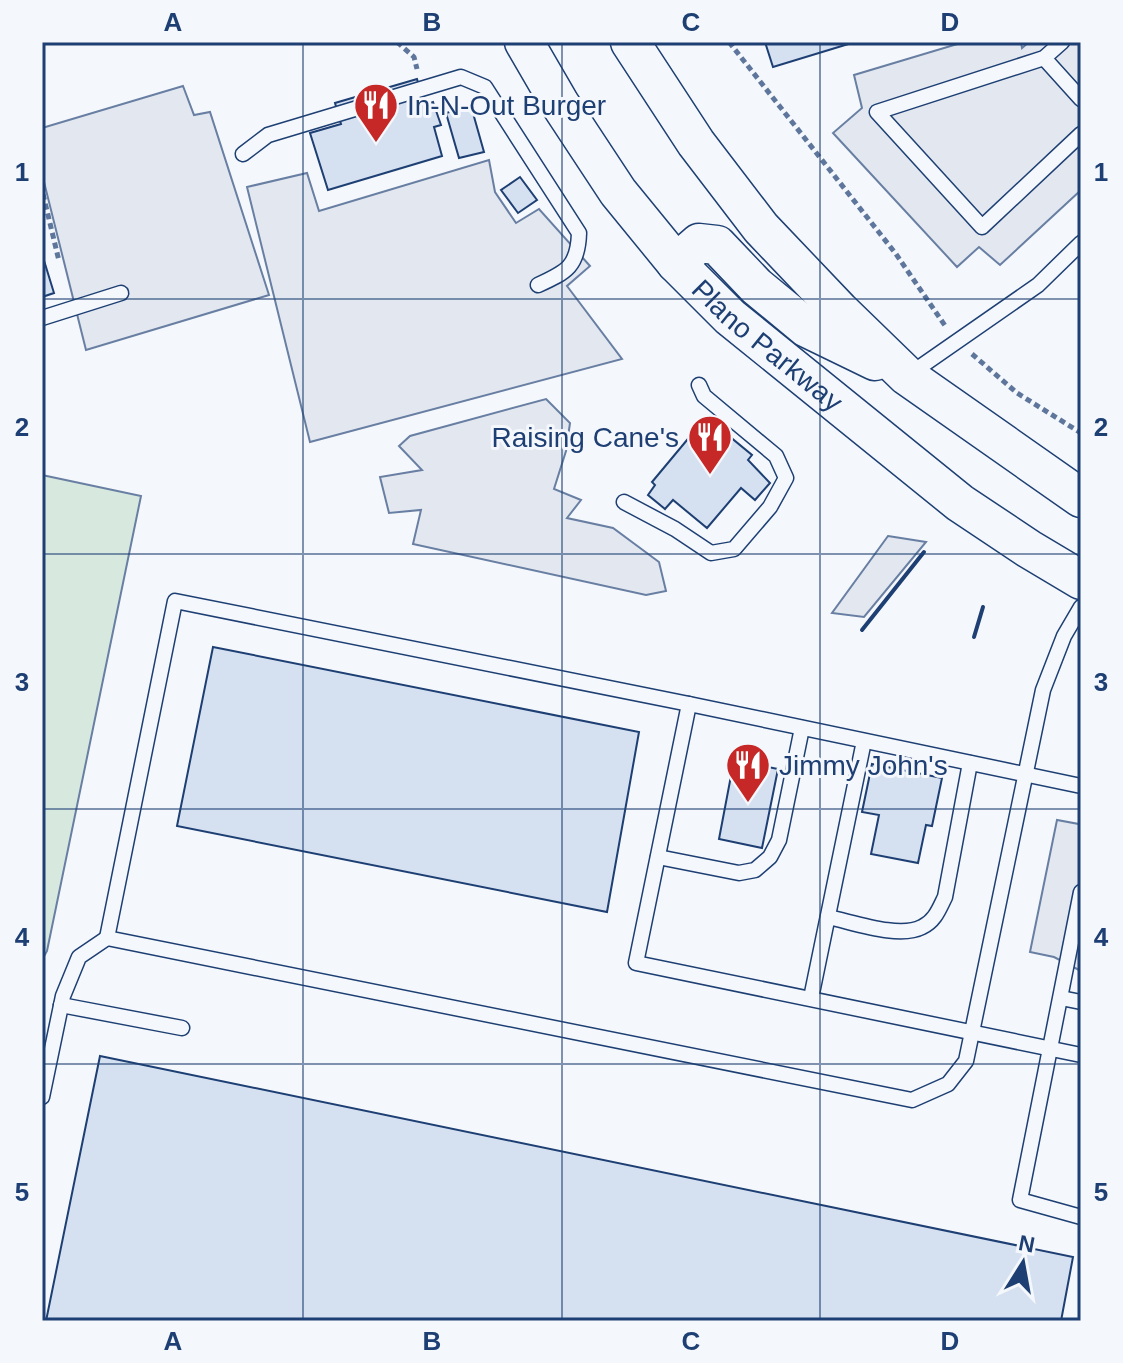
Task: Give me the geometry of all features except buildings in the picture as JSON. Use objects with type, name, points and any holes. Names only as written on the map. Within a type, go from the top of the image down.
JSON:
[{"type":"main road","name":"Plano Parkway","points":[[524,42],[618,192],[676,263],[730,317],[960,503],[1081,580]]},
{"type":"main road","points":[[630,42],[696,143],[761,228],[840,311],[907,376],[1081,498]]},
{"type":"main road","points":[[676,263],[699,243],[717,245],[756,286],[807,328],[907,376]]},
{"type":"lane","points":[[1062,42],[1044,58],[877,112],[982,227],[1081,134]]},
{"type":"lane","points":[[1044,58],[1081,99]]},
{"type":"lane","points":[[243,154],[268,135],[461,77],[485,87],[579,233],[578,252],[566,273],[538,285]]},
{"type":"lane","points":[[907,376],[1038,285],[1081,243]]},
{"type":"lane","points":[[42,318],[121,293]]},
{"type":"lane","points":[[624,502],[675,529],[711,553],[734,549],[770,507],[786,478],[776,456],[704,396],[699,385]]},
{"type":"lane","points":[[42,1097],[61,1005],[79,957],[107,938],[175,601],[1081,786]]},
{"type":"lane","points":[[107,938],[912,1100],[948,1084],[966,1061],[1043,690],[1064,636],[1081,607]]},
{"type":"lane","points":[[689,704],[636,963],[1081,1055]]},
{"type":"lane","points":[[658,857],[739,873],[755,870],[770,857],[779,840],[802,728]]},
{"type":"lane","points":[[811,998],[864,741]]},
{"type":"lane","points":[[828,917],[900,932],[922,928],[935,917],[945,897],[970,763]]},
{"type":"lane","points":[[1081,892],[1020,1200],[1081,1217]]},
{"type":"lane","points":[[1061,998],[1081,1002]]},
{"type":"lane","points":[[61,1005],[182,1028]]},
{"type":"path","points":[[397,42],[414,57],[423,88]]},
{"type":"path","points":[[729,42],[896,254],[940,320],[958,341],[1017,393],[1081,433]]},
{"type":"path","points":[[43,194],[59,261]]},
{"type":"shaded area","points":[[964,42],[1021,42],[1022,48],[1029,42],[1081,42],[1081,190],[1000,265],[979,247],[957,267],[833,133],[862,108],[854,75]]},
{"type":"shaded area","points":[[183,86],[194,115],[210,112],[269,295],[86,350],[42,174],[42,128]]},
{"type":"shaded area","points":[[489,160],[495,192],[516,223],[539,209],[590,266],[567,286],[622,359],[310,442],[247,187],[307,173],[319,211]]},
{"type":"shaded area","points":[[546,399],[570,423],[566,451],[554,489],[581,500],[567,518],[613,528],[659,562],[666,591],[646,595],[413,544],[421,510],[389,513],[380,477],[422,470],[399,446],[410,436]]},
{"type":"shaded area","points":[[42,475],[141,496],[47,951],[42,960]]},
{"type":"shaded area","points":[[888,536],[926,542],[864,617],[832,613]]},
{"type":"shaded area","points":[[1081,818],[1081,971],[1054,957],[1030,952],[1057,820],[1079,824]]},
{"type":"wall","points":[[862,630],[924,552]]},
{"type":"wall","points":[[974,637],[983,607]]},
{"type":"place","name":"In-N-Out Burger","points":[[376,144]]},
{"type":"place","name":"Raising Cane's","points":[[710,476]]},
{"type":"place","name":"Jimmy John's","points":[[748,804]]}]
